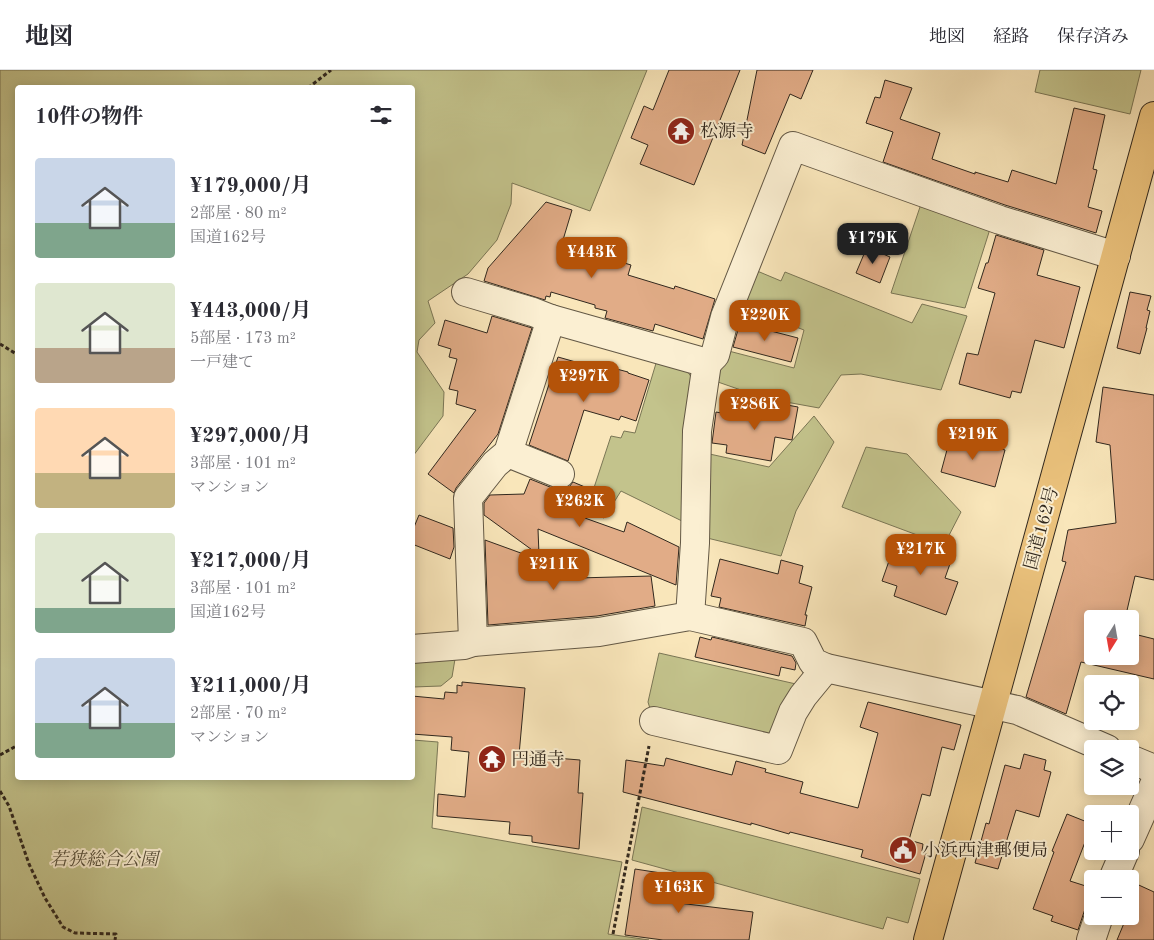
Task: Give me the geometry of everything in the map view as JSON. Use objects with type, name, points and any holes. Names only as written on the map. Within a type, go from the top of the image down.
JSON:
[{"type":"highway","name":"国道162号","points":[[928,940],[1116,256],[1150,146],[1154,116]]},
{"type":"street","points":[[690,616],[695,542],[697,431],[707,364],[715,355],[726,317],[793,146],[1000,220],[1116,256]]},
{"type":"street","points":[[466,292],[551,319],[707,364]]},
{"type":"street","points":[[474,642],[468,498],[495,464],[508,453],[551,319]]},
{"type":"street","points":[[508,453],[560,474]]},
{"type":"street","points":[[415,649],[599,632],[690,616],[803,642],[813,662],[826,668],[1017,710],[1086,740]]},
{"type":"street","points":[[654,721],[778,750],[793,712],[803,696],[826,668]]},
{"type":"street","points":[[1139,763],[1154,769]]},
{"type":"street","points":[[1140,832],[1154,784]]},
{"type":"street","points":[[1091,940],[1095,925]]},
{"type":"path","points":[[312,85],[331,70]]},
{"type":"path","points":[[0,344],[15,353]]},
{"type":"path","points":[[613,934],[654,721]]},
{"type":"path","points":[[0,754],[15,746]]},
{"type":"path","points":[[0,791],[9,806],[29,864],[45,898],[63,927],[75,933],[116,934],[115,940]]},
{"type":"green space","name":"若狭総合公園","points":[[0,70],[647,70],[590,211],[512,183],[511,204],[497,240],[468,274],[428,301],[435,323],[419,340],[417,352],[444,392],[443,416],[415,453],[415,85],[15,85],[15,780],[415,780],[415,740],[438,742],[432,828],[622,862],[608,934],[649,940],[0,940]]},
{"type":"green space","points":[[1040,70],[1141,70],[1130,114],[1035,92]]},
{"type":"green space","points":[[921,204],[990,229],[965,308],[891,293]]},
{"type":"green space","points":[[750,268],[781,281],[785,272],[912,323],[922,304],[967,316],[941,390],[861,374],[841,375],[819,408],[764,398],[715,381],[721,349],[794,368],[804,330],[762,314],[740,292]]},
{"type":"green space","points":[[657,360],[685,368],[694,381],[686,523],[621,491],[604,518],[586,512],[611,436],[621,438],[624,431],[635,433]]},
{"type":"green space","points":[[814,416],[834,442],[796,511],[781,556],[703,537],[705,453],[769,467]]},
{"type":"green space","points":[[866,447],[907,454],[961,512],[944,545],[842,507]]},
{"type":"green space","points":[[659,653],[796,684],[769,738],[651,712],[648,702]]},
{"type":"green space","points":[[455,659],[452,677],[441,686],[415,687],[415,663]]},
{"type":"green space","points":[[642,807],[920,879],[908,923],[887,917],[883,929],[632,860]]},
{"type":"building","name":"松源寺","points":[[669,70],[740,70],[694,185],[640,164],[648,145],[631,138],[644,106],[653,110]]},
{"type":"building","points":[[757,70],[813,70],[801,99],[790,94],[765,154],[742,145]]},
{"type":"building","points":[[885,80],[912,88],[900,119],[940,133],[932,159],[975,174],[975,172],[1008,182],[1012,170],[1056,184],[1074,108],[1105,115],[1093,169],[1097,170],[1088,207],[1102,211],[1096,233],[1005,205],[883,162],[893,132],[866,123],[875,97],[880,98]]},
{"type":"building","points":[[546,202],[572,210],[563,240],[602,252],[601,256],[631,265],[628,275],[674,289],[675,286],[715,299],[703,339],[655,324],[653,331],[605,318],[607,311],[595,308],[595,305],[551,292],[550,297],[546,296],[545,300],[484,281],[488,268]]},
{"type":"building","points":[[996,235],[1044,250],[1037,275],[1080,287],[1064,348],[1035,340],[1021,393],[1012,391],[1010,398],[959,384],[967,353],[978,355],[995,293],[978,288]]},
{"type":"building","points":[[867,247],[890,257],[880,283],[856,273]]},
{"type":"building","points":[[1130,292],[1151,296],[1147,310],[1150,311],[1147,328],[1140,354],[1117,348]]},
{"type":"building","points":[[492,316],[532,328],[498,434],[454,493],[428,474],[476,410],[456,404],[458,391],[449,389],[457,359],[449,357],[451,349],[438,345],[445,320],[487,333]]},
{"type":"building","points":[[740,323],[798,338],[791,362],[733,347]]},
{"type":"building","points":[[558,357],[604,370],[605,366],[649,380],[636,421],[621,416],[619,420],[584,410],[568,461],[529,445]]},
{"type":"building","points":[[1103,387],[1154,395],[1154,580],[1135,576],[1127,610],[1084,610],[1084,663],[1081,662],[1066,714],[1026,697],[1066,562],[1062,561],[1068,530],[1116,523],[1110,445],[1096,442]]},
{"type":"building","points":[[765,401],[798,407],[792,440],[775,437],[771,461],[726,453],[727,445],[712,443],[716,412],[762,420]]},
{"type":"building","points":[[951,435],[1005,450],[995,487],[941,472]]},
{"type":"building","points":[[530,479],[555,489],[569,487],[573,482],[592,490],[582,517],[624,532],[627,522],[679,547],[676,585],[538,529],[539,555],[484,515],[484,503],[490,495],[524,494]]},
{"type":"building","points":[[419,515],[453,528],[454,547],[450,559],[415,545],[415,525]]},
{"type":"building","points":[[897,538],[952,558],[945,578],[958,582],[946,615],[894,596],[897,586],[882,581]]},
{"type":"building","points":[[485,540],[540,560],[541,579],[651,576],[655,606],[597,616],[488,625]]},
{"type":"building","points":[[720,559],[778,574],[781,560],[803,566],[799,583],[812,587],[805,615],[807,615],[805,626],[719,607],[721,598],[711,596]]},
{"type":"building","points":[[1139,635],[1154,639],[1154,679],[1094,665],[1139,665]]},
{"type":"building","points":[[700,637],[711,640],[712,637],[792,656],[796,663],[795,670],[781,667],[779,676],[695,657]]},
{"type":"building","name":"円通寺","points":[[462,682],[525,688],[519,755],[580,760],[578,793],[583,793],[579,849],[532,842],[532,836],[509,834],[510,822],[437,816],[438,794],[465,797],[469,752],[451,750],[452,737],[415,734],[415,696],[444,699],[445,692],[457,693],[457,685],[462,686]]},
{"type":"building","points":[[868,702],[961,725],[954,750],[942,747],[930,796],[922,794],[909,840],[923,844],[922,851],[926,853],[920,874],[861,857],[863,850],[790,832],[789,834],[751,823],[751,825],[623,792],[626,760],[664,766],[666,758],[732,775],[736,761],[766,769],[765,772],[803,782],[800,793],[858,808],[878,733],[860,727]]},
{"type":"building","points":[[1024,754],[1046,760],[1044,770],[1051,772],[1039,817],[1016,810],[998,869],[975,863],[986,823],[989,824],[1005,765],[1020,769]]},
{"type":"building","points":[[1067,814],[1084,821],[1084,845],[1070,881],[1084,885],[1084,912],[1078,930],[1051,921],[1053,916],[1033,909],[1054,852],[1052,851]]},
{"type":"building","points":[[635,869],[674,875],[670,902],[753,912],[749,940],[663,940],[625,935]]},
{"type":"building","points":[[1139,885],[1154,892],[1154,940],[1117,940],[1123,925],[1139,925]]},
{"type":"place","name":"松源寺","points":[[681,131]]},
{"type":"place","name":"円通寺","points":[[492,759]]},
{"type":"place","name":"小浜西津郵便局","points":[[903,850]]}]
